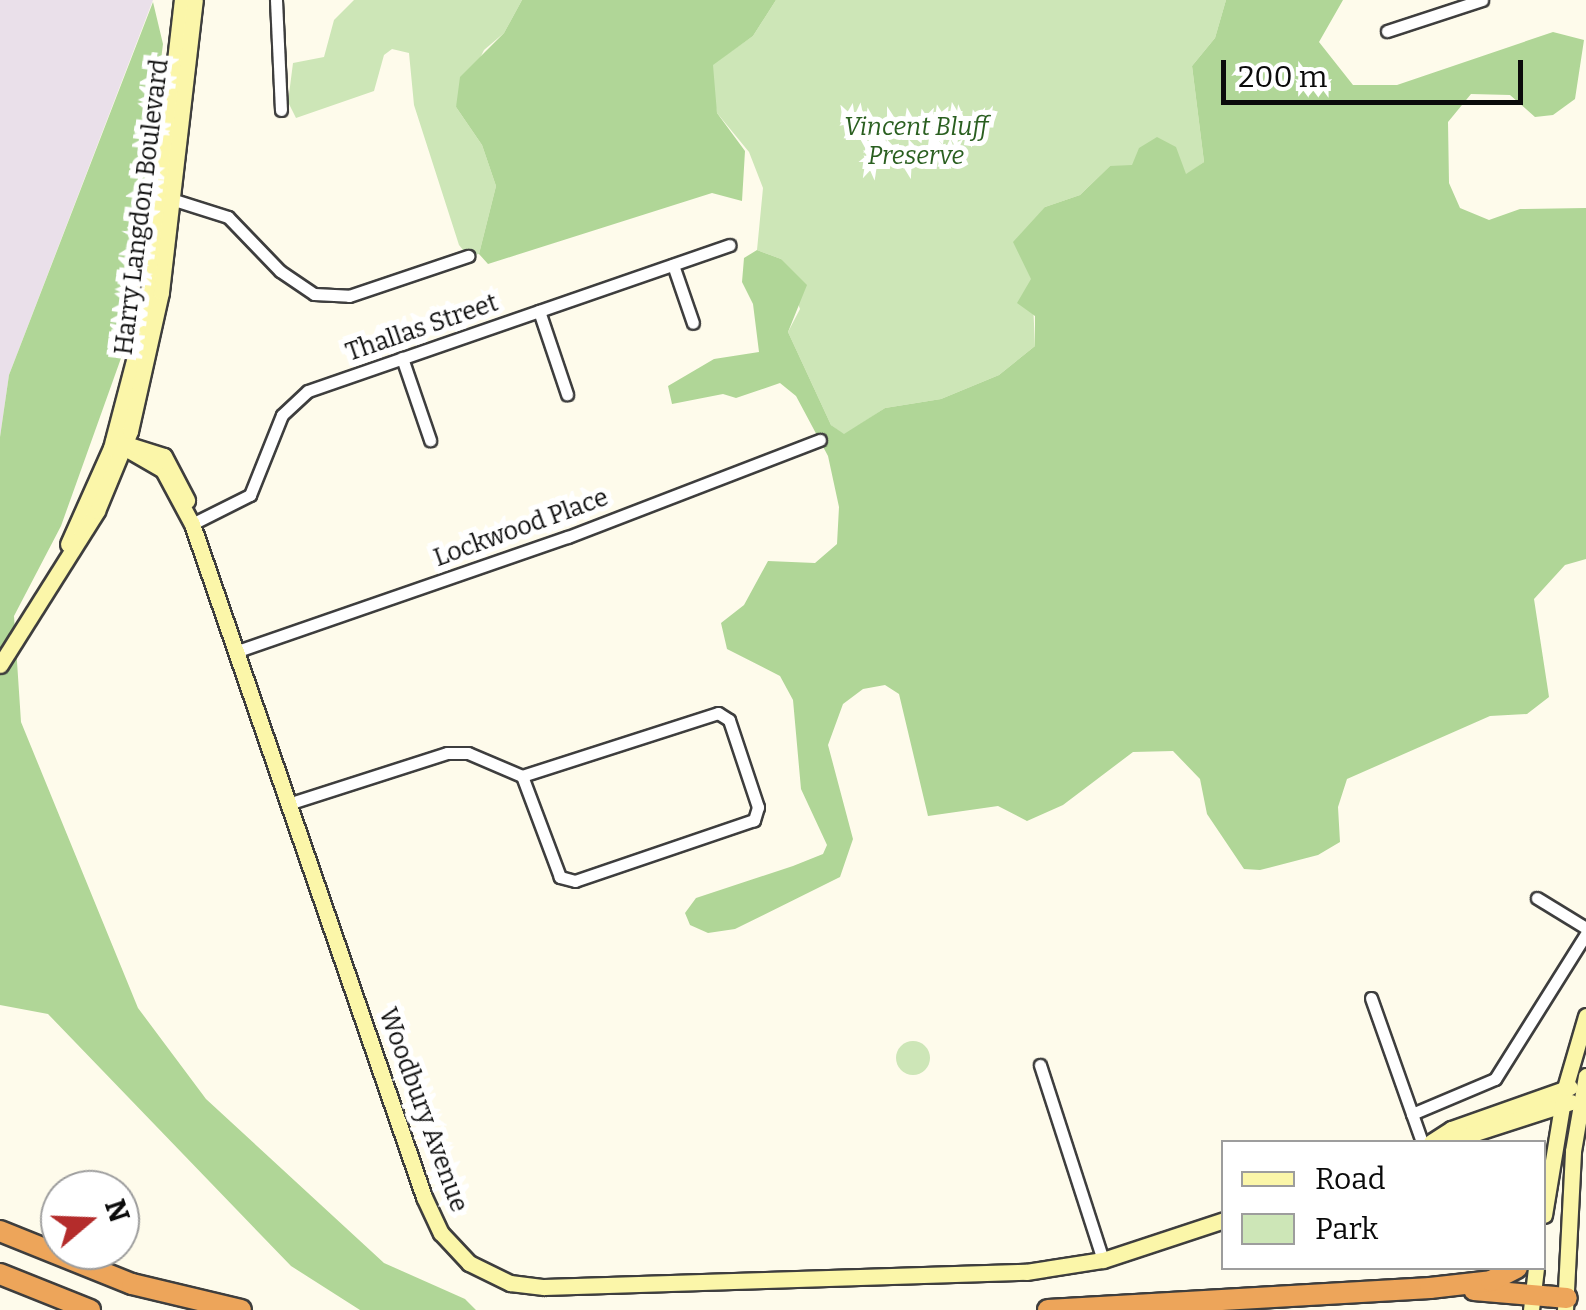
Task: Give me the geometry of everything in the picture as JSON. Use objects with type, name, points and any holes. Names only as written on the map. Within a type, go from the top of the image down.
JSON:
[{"type":"highway","points":[[0,1231],[132,1284],[241,1310]]},
{"type":"highway","points":[[1048,1310],[1430,1288],[1491,1281],[1514,1270]]},
{"type":"highway","points":[[0,1274],[90,1310]]},
{"type":"highway","points":[[1430,1288],[1566,1304]]},
{"type":"main road","name":"Harry Langdon Boulevard","points":[[54,580],[134,417],[156,326],[182,0]]},
{"type":"main road","name":"Harry Langdon Boulevard","points":[[0,665],[113,475],[146,315],[195,0]]},
{"type":"main road","points":[[134,417],[149,454]]},
{"type":"main road","points":[[120,445],[149,454]]},
{"type":"main road","points":[[113,475],[149,454]]},
{"type":"main road","name":"Woodbury Avenue","points":[[149,454],[179,474],[192,524],[428,1206],[448,1242],[481,1270],[521,1285],[558,1287],[1026,1272],[1104,1260],[1221,1221]]},
{"type":"main road","points":[[1546,1203],[1564,1095],[1586,1016]]},
{"type":"main road","points":[[1437,1140],[1585,1091],[1574,1150],[1566,1304]]},
{"type":"main road","points":[[1452,1140],[1495,1126],[1564,1095]]},
{"type":"main road","points":[[1495,1126],[1539,1123],[1556,1149]]},
{"type":"main road","points":[[1574,1150],[1586,1125]]},
{"type":"main road","points":[[1532,1303],[1536,1270]]},
{"type":"street","points":[[276,0],[281,110]]},
{"type":"street","points":[[1387,31],[1482,0]]},
{"type":"street","points":[[166,198],[228,217],[280,271],[314,294],[349,296],[468,256]]},
{"type":"street","name":"Thallas Street","points":[[192,524],[250,495],[282,415],[297,398],[728,245]]},
{"type":"street","points":[[672,265],[693,323]]},
{"type":"street","points":[[539,311],[567,394]]},
{"type":"street","points":[[402,358],[430,440]]},
{"type":"street","name":"Lockwood Place","points":[[236,652],[820,440]]},
{"type":"street","points":[[288,804],[447,754],[468,754],[522,776],[718,713],[729,720],[758,807],[751,822],[566,880],[555,872],[522,776]]},
{"type":"street","points":[[1412,1114],[1495,1079],[1586,931],[1537,898]]},
{"type":"street","points":[[1371,998],[1421,1140]]},
{"type":"street","points":[[1040,1065],[1104,1260]]},
{"type":"shaded area","points":[[0,0],[153,0],[9,375],[0,437]]},
{"type":"green space","points":[[354,0],[522,0],[504,33],[484,50],[456,107],[482,145],[496,186],[479,254],[468,256],[459,245],[414,105],[409,53],[392,49],[384,55],[374,91],[296,118],[288,102],[293,63],[324,57],[334,20]]},
{"type":"green space","points":[[522,0],[776,0],[753,36],[713,65],[717,113],[745,151],[742,201],[712,193],[488,264],[479,254],[496,186],[482,145],[456,107],[460,77],[504,33]]},
{"type":"green space","name":"Vincent Bluff Preserve","points":[[776,0],[1226,0],[1215,38],[1192,66],[1204,162],[1186,175],[1110,166],[1080,195],[1045,207],[1032,280],[1035,346],[999,375],[941,399],[885,408],[844,435],[831,425],[788,332],[800,309],[781,259],[757,250],[763,188],[749,152],[717,113],[711,82],[713,64],[753,36]]},
{"type":"green space","points":[[1226,0],[1343,0],[1319,42],[1353,85],[1397,85],[1553,32],[1584,40],[1575,99],[1553,115],[1535,117],[1510,95],[1471,94],[1448,122],[1449,183],[1460,208],[1489,220],[1520,209],[1586,208],[1586,559],[1565,565],[1534,599],[1549,697],[1527,714],[1490,716],[1347,779],[1338,807],[1340,842],[1318,855],[1260,870],[1244,869],[1207,814],[1200,779],[1173,751],[1133,752],[1063,805],[1027,821],[998,806],[928,816],[899,694],[885,685],[863,689],[843,704],[828,745],[853,839],[840,877],[735,929],[708,933],[690,925],[685,913],[696,898],[823,854],[827,845],[801,789],[793,700],[780,676],[727,649],[721,623],[744,605],[768,561],[815,563],[837,544],[839,507],[828,456],[796,396],[780,383],[736,398],[723,394],[672,404],[668,386],[714,359],[759,352],[753,304],[742,282],[744,258],[757,250],[781,259],[807,285],[788,332],[831,425],[844,434],[885,408],[941,399],[999,375],[1035,346],[1035,316],[1017,303],[1031,279],[1013,242],[1045,207],[1080,195],[1110,166],[1132,165],[1139,148],[1157,137],[1176,147],[1186,174],[1204,162],[1192,66],[1215,38]]},
{"type":"green space","points":[[153,2],[163,44],[125,347],[61,526],[14,616],[21,722],[138,1008],[206,1099],[384,1263],[465,1299],[476,1310],[360,1310],[291,1266],[48,1014],[0,1005],[0,437],[9,375]]},
{"type":"green space","points":[[913,1041],[925,1046],[930,1058],[925,1070],[913,1075],[901,1070],[896,1058],[901,1046]]}]
